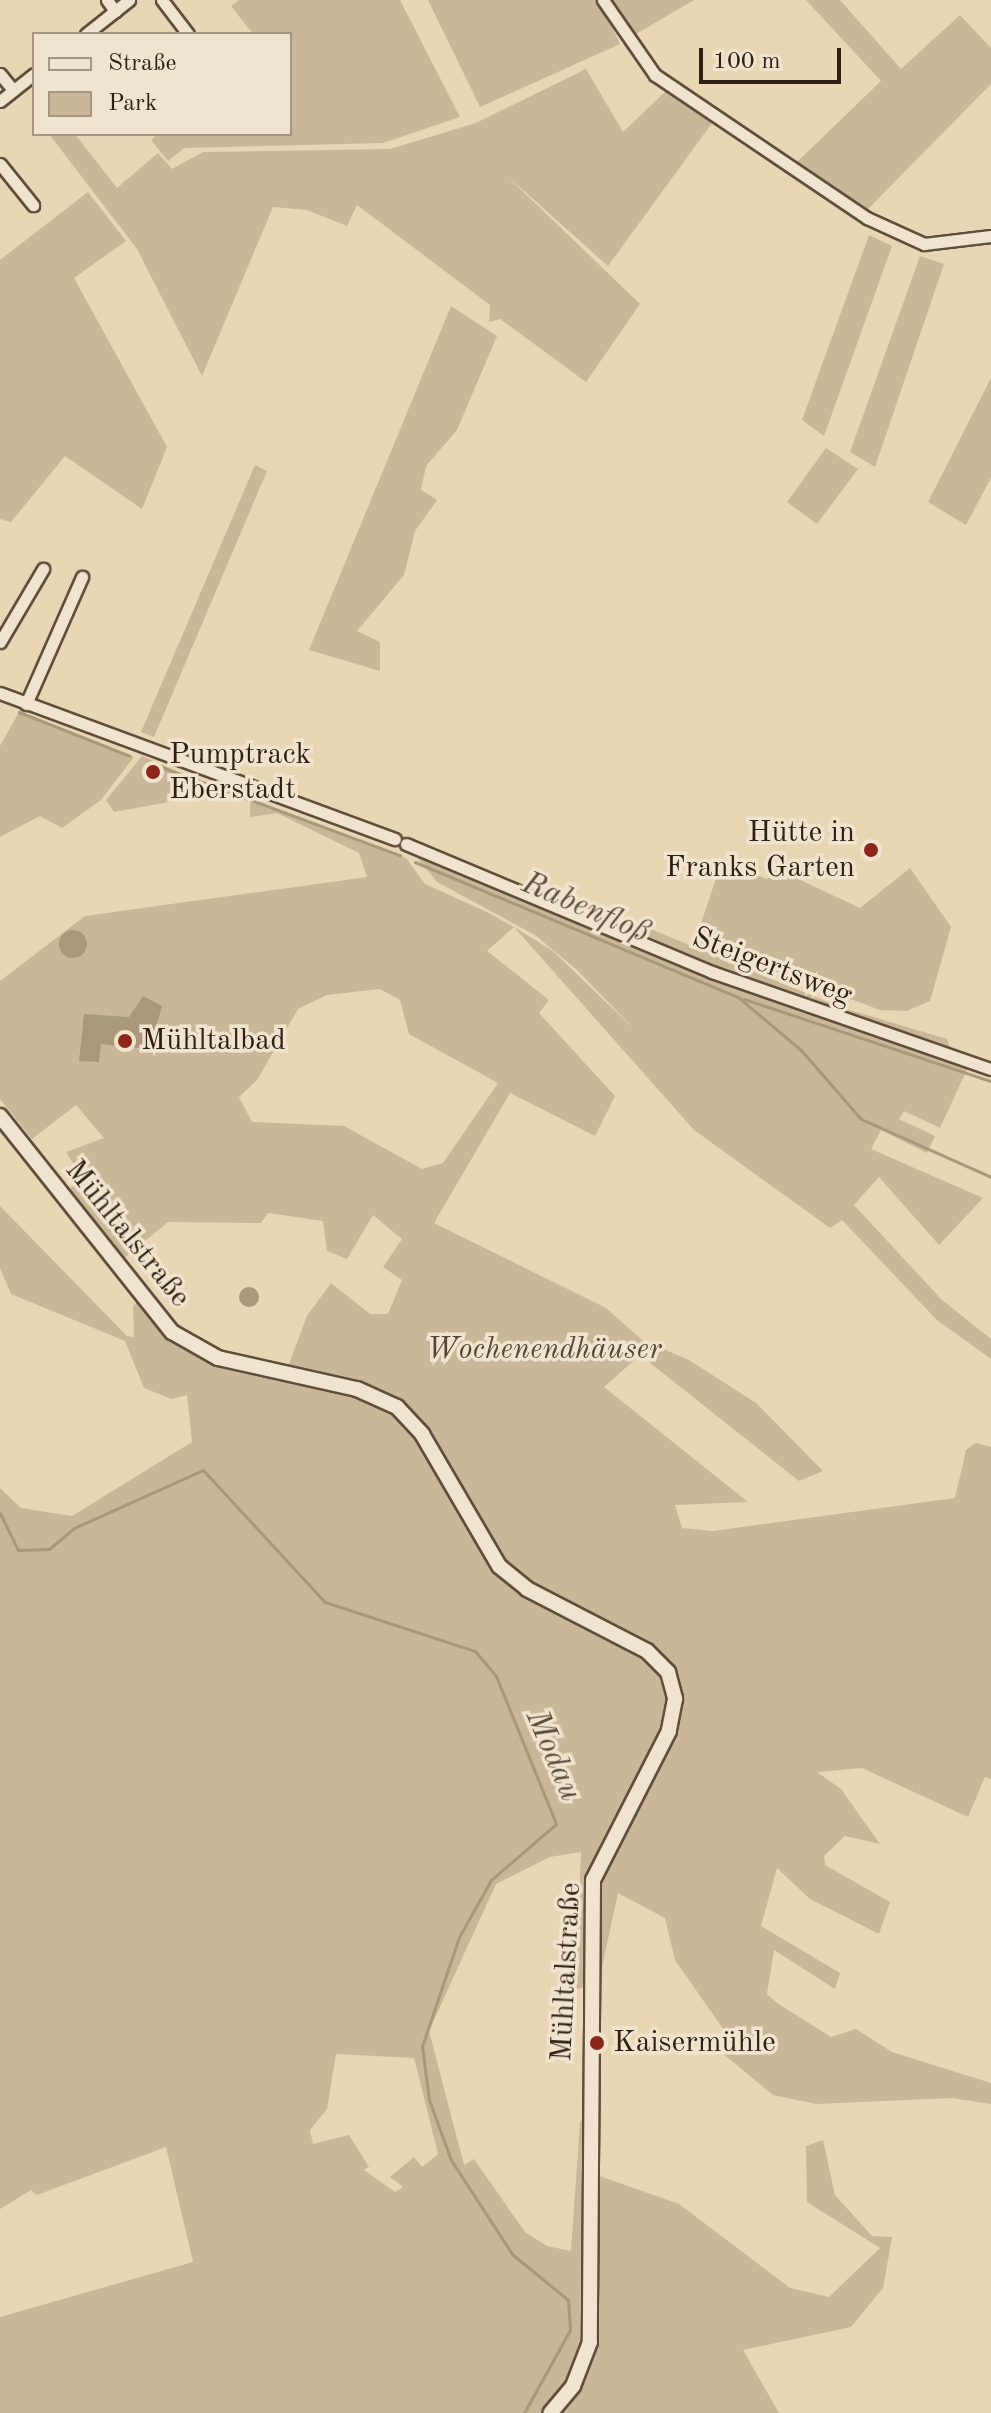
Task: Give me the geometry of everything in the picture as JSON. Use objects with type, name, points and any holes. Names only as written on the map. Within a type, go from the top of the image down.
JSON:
[{"type":"street","points":[[107,0],[115,11]]},
{"type":"street","points":[[89,32],[129,0]]},
{"type":"street","points":[[162,0],[186,32]]},
{"type":"street","points":[[603,0],[655,75],[867,218],[924,244],[991,236]]},
{"type":"street","points":[[0,74],[13,90]]},
{"type":"street","points":[[0,101],[32,76]]},
{"type":"street","points":[[0,164],[33,205]]},
{"type":"street","points":[[0,642],[43,569]]},
{"type":"street","points":[[26,704],[82,577]]},
{"type":"street","name":"Steigertsweg","points":[[0,693],[401,842],[712,972],[991,1069]]},
{"type":"street","name":"Mühltalstraße","points":[[0,1116],[172,1332],[218,1358],[357,1389],[397,1407],[422,1434],[499,1566],[527,1589],[647,1651],[668,1672],[672,1720],[601,1861],[590,1897],[590,2342],[573,2386],[550,2413]]},
{"type":"street","name":"Mühltalstraße","points":[[0,1129],[34,1160]]},
{"type":"green space","points":[[239,0],[400,0],[460,117],[383,143],[184,148],[168,161],[151,140],[156,136],[292,136],[292,32],[251,32],[231,6]]},
{"type":"green space","points":[[428,0],[599,0],[620,44],[480,107]]},
{"type":"green space","points":[[610,0],[694,0],[631,37]]},
{"type":"green space","points":[[806,0],[840,0],[901,69],[960,15],[991,48],[991,84],[866,211],[796,163],[881,81]]},
{"type":"green space","points":[[586,69],[623,132],[667,90],[715,119],[608,266],[506,175],[640,304],[586,382],[500,319],[489,322],[490,305],[357,205],[347,226],[307,210],[273,207],[202,376],[137,249],[51,136],[77,136],[117,188],[158,153],[172,169],[203,152],[390,149],[476,123]]},
{"type":"green space","points":[[88,192],[126,241],[74,278],[167,447],[142,509],[65,456],[11,522],[0,519],[0,260]]},
{"type":"green space","points":[[869,235],[892,246],[824,436],[802,420]]},
{"type":"green space","points":[[920,256],[944,264],[875,467],[850,452]]},
{"type":"green space","points":[[451,306],[497,336],[457,430],[426,466],[421,490],[437,500],[415,531],[404,575],[357,631],[380,642],[380,671],[309,650]]},
{"type":"green space","points":[[991,378],[991,478],[966,525],[928,502]]},
{"type":"green space","points":[[826,448],[858,469],[817,524],[787,502]]},
{"type":"green space","points":[[255,465],[267,471],[154,737],[141,732]]},
{"type":"green space","points":[[19,712],[134,757],[101,800],[62,828],[40,816],[0,837],[0,746]]},
{"type":"green space","name":"Pumptrack Eberstadt","points":[[142,756],[212,787],[213,794],[114,812],[106,800]]},
{"type":"green space","name":"Wochenendhäuser","points":[[250,798],[406,858],[425,884],[514,927],[487,951],[549,1000],[539,1013],[615,1096],[595,1136],[510,1093],[434,1223],[606,1308],[642,1340],[689,1360],[756,1403],[823,1471],[799,1481],[640,1355],[604,1387],[748,1502],[675,1505],[682,1528],[713,1531],[955,1498],[966,1450],[976,1443],[991,1447],[991,1779],[985,1777],[968,1817],[862,1768],[817,1772],[841,1789],[880,1844],[845,1836],[824,1856],[825,1865],[890,1902],[879,1934],[810,1899],[777,1868],[761,1926],[840,1973],[835,1989],[774,1950],[767,1994],[777,2003],[831,2037],[856,2029],[892,2052],[991,2083],[991,2104],[952,2098],[816,2104],[773,2095],[716,2048],[728,2036],[675,1960],[665,1918],[618,1893],[599,1981],[576,1990],[581,1852],[550,1857],[496,1884],[429,2031],[464,2165],[474,2159],[525,2232],[547,2246],[571,2251],[580,2122],[588,2116],[588,2172],[679,2204],[790,2288],[829,2297],[880,2248],[807,2202],[806,2146],[823,2140],[835,2195],[872,2236],[892,2237],[883,2288],[851,2327],[743,2350],[779,2413],[0,2413],[0,2317],[193,2262],[166,2147],[37,2195],[31,2190],[0,2209],[0,1488],[21,1508],[72,1516],[192,1442],[187,1395],[172,1399],[144,1388],[125,1341],[11,1294],[0,1268],[0,1206],[127,1336],[134,1337],[133,1306],[142,1298],[190,1345],[286,1372],[307,1316],[331,1283],[370,1314],[388,1314],[402,1280],[383,1267],[402,1239],[373,1215],[347,1259],[327,1251],[323,1221],[268,1213],[261,1223],[168,1222],[116,1265],[61,1194],[83,1179],[66,1152],[104,1138],[76,1105],[32,1139],[0,1099],[0,981],[85,916],[367,877],[359,853],[277,813],[250,817]],"holes":[[[380,989],[400,1000],[409,1034],[498,1083],[443,1163],[422,1169],[344,1126],[252,1122],[239,1097],[257,1080],[298,1009],[327,995]],[[336,2054],[414,2058],[438,2154],[422,2167],[414,2157],[390,2177],[403,2187],[395,2192],[364,2170],[369,2167],[349,2135],[313,2144],[310,2130],[327,2109]]]},
{"type":"green space","points":[[411,850],[567,912],[619,916],[840,1007],[947,1039],[953,1057],[970,1063],[940,1128],[904,1111],[899,1119],[935,1136],[927,1153],[881,1130],[871,1149],[983,1198],[939,1245],[879,1177],[854,1205],[942,1300],[991,1339],[991,1359],[937,1320],[842,1220],[830,1228],[694,1130],[514,927],[553,951],[635,1030],[577,970],[535,935],[437,882]]},
{"type":"green space","points":[[722,861],[767,879],[777,869],[860,908],[910,868],[951,927],[930,1001],[907,1011],[880,1010],[695,941]]},
{"type":"shaded area","points":[[73,930],[83,934],[87,944],[83,954],[73,958],[63,954],[59,944],[63,934]]},
{"type":"shaded area","points":[[143,996],[162,1006],[150,1049],[101,1044],[99,1062],[79,1061],[84,1014],[129,1017]]},
{"type":"shaded area","points":[[249,1287],[256,1290],[259,1297],[256,1304],[249,1307],[242,1304],[239,1297],[242,1290]]},
{"type":"waterway","name":"Rabenfloß","points":[[19,712],[130,756]]},
{"type":"waterway","name":"Rabenfloß","points":[[148,762],[400,855]]},
{"type":"waterway","name":"Rabenfloß","points":[[415,862],[738,997],[801,1050],[861,1119],[991,1177]]},
{"type":"waterway","name":"Rabenfloß","points":[[744,999],[991,1081]]},
{"type":"waterway","name":"Modau","points":[[0,1513],[18,1550],[49,1549],[74,1528],[203,1470],[325,1602],[475,1651],[496,1676],[556,1824],[491,1880],[459,1937],[422,2046],[429,2100],[451,2160],[512,2254],[568,2300],[570,2330],[524,2413]]},
{"type":"place","name":"Pumptrack Eberstadt","points":[[153,772]]},
{"type":"place","name":"Hütte in Franks Garten","points":[[871,850]]},
{"type":"place","name":"Mühltalbad","points":[[125,1041]]},
{"type":"place","name":"Kaisermühle","points":[[597,2043]]}]
